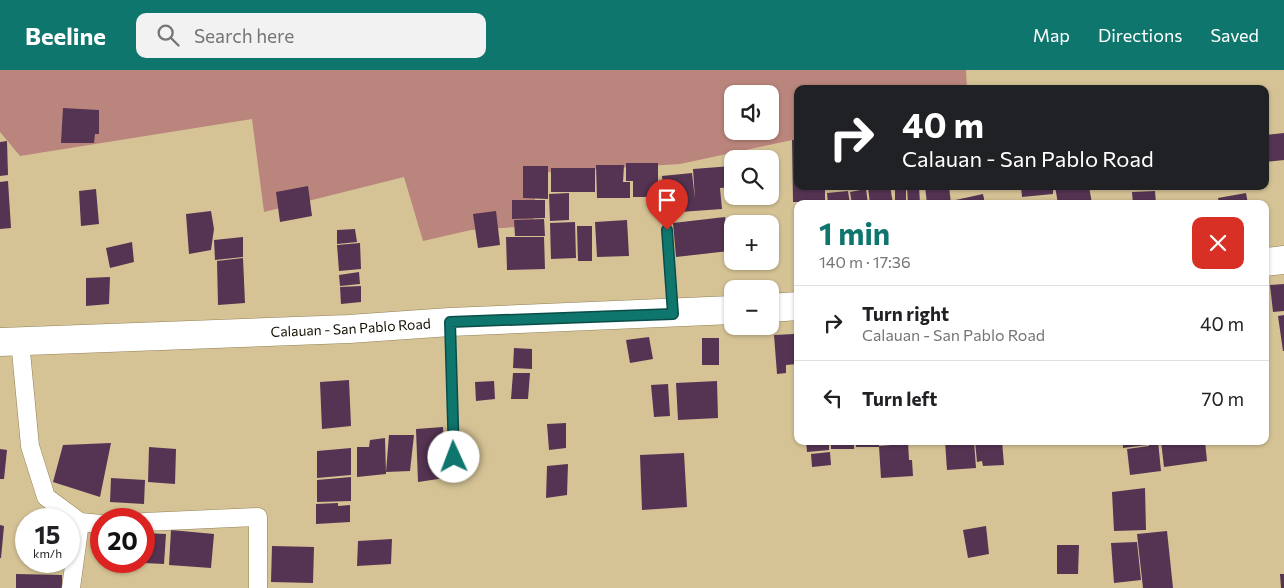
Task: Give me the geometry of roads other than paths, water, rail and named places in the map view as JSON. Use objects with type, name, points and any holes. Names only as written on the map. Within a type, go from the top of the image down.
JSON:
[{"type":"main road","points":[[1269,262],[1284,260]]},
{"type":"main road","points":[[779,307],[794,306]]},
{"type":"main road","name":"Calauan - San Pablo Road","points":[[10,342],[724,311]]},
{"type":"street","points":[[10,342],[30,446],[46,497],[61,508]]},
{"type":"street","points":[[155,522],[258,517],[258,588]]},
{"type":"street","points":[[80,522],[90,523]]},
{"type":"street","points":[[71,588],[73,573]]},
{"type":"lane","points":[[667,230],[673,314]]},
{"type":"lane","points":[[450,322],[454,457]]}]
